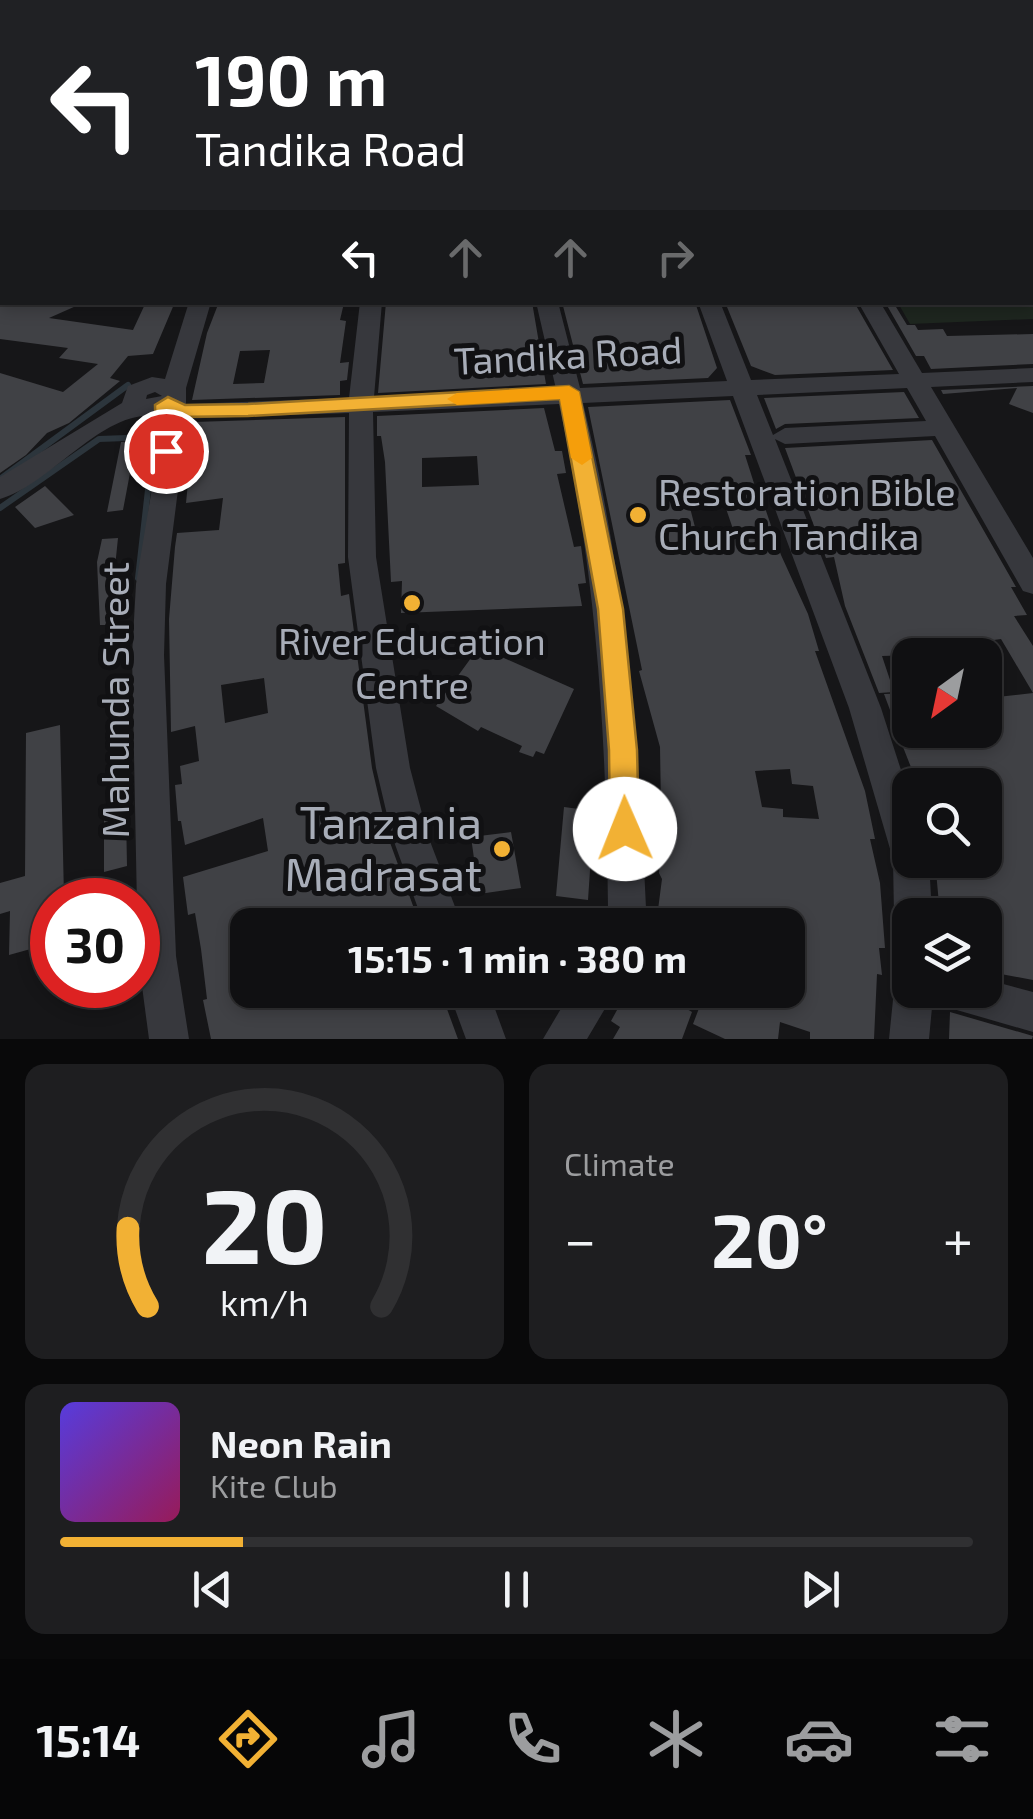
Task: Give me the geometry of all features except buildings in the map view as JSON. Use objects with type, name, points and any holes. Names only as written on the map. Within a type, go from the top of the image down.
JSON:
[{"type":"street","points":[[0,490],[140,396],[181,355],[199,305]]},
{"type":"street","points":[[370,305],[361,404],[362,556],[393,768],[410,836],[438,908]]},
{"type":"street","points":[[549,305],[610,609],[623,750],[627,908]]},
{"type":"street","points":[[710,305],[865,708],[892,798]]},
{"type":"street","points":[[870,305],[1033,583]]},
{"type":"street","name":"Mahunda Street","points":[[169,1039],[158,956],[148,655],[151,584],[166,482],[168,404],[181,355]]},
{"type":"street","name":"Tandika Road","points":[[140,396],[161,383],[168,404],[182,412],[569,392],[1033,375]]},
{"type":"street","points":[[784,436],[942,428]]},
{"type":"street","points":[[1002,1004],[1033,1012]]},
{"type":"street","points":[[475,1008],[486,1039]]},
{"type":"street","points":[[564,1039],[584,1008]]},
{"type":"street","points":[[909,1039],[912,1008]]},
{"type":"shaded area","points":[[899,305],[1033,305],[1033,319],[910,324]]},
{"type":"waterway","points":[[0,479],[128,385]]},
{"type":"waterway","points":[[0,508],[99,439],[154,437],[138,578]]},
{"type":"slow traffic","points":[[457,399],[569,392],[582,458]]},
{"type":"place","name":"Restoration Bible Church Tandika","points":[[638,515]]},
{"type":"place","name":"River Education Centre","points":[[412,603]]},
{"type":"place","name":"Tanzania Madrasat","points":[[502,849]]},
{"type":"route","points":[[166,451],[168,404],[182,412],[569,392],[610,609],[623,750],[625,829]]}]
